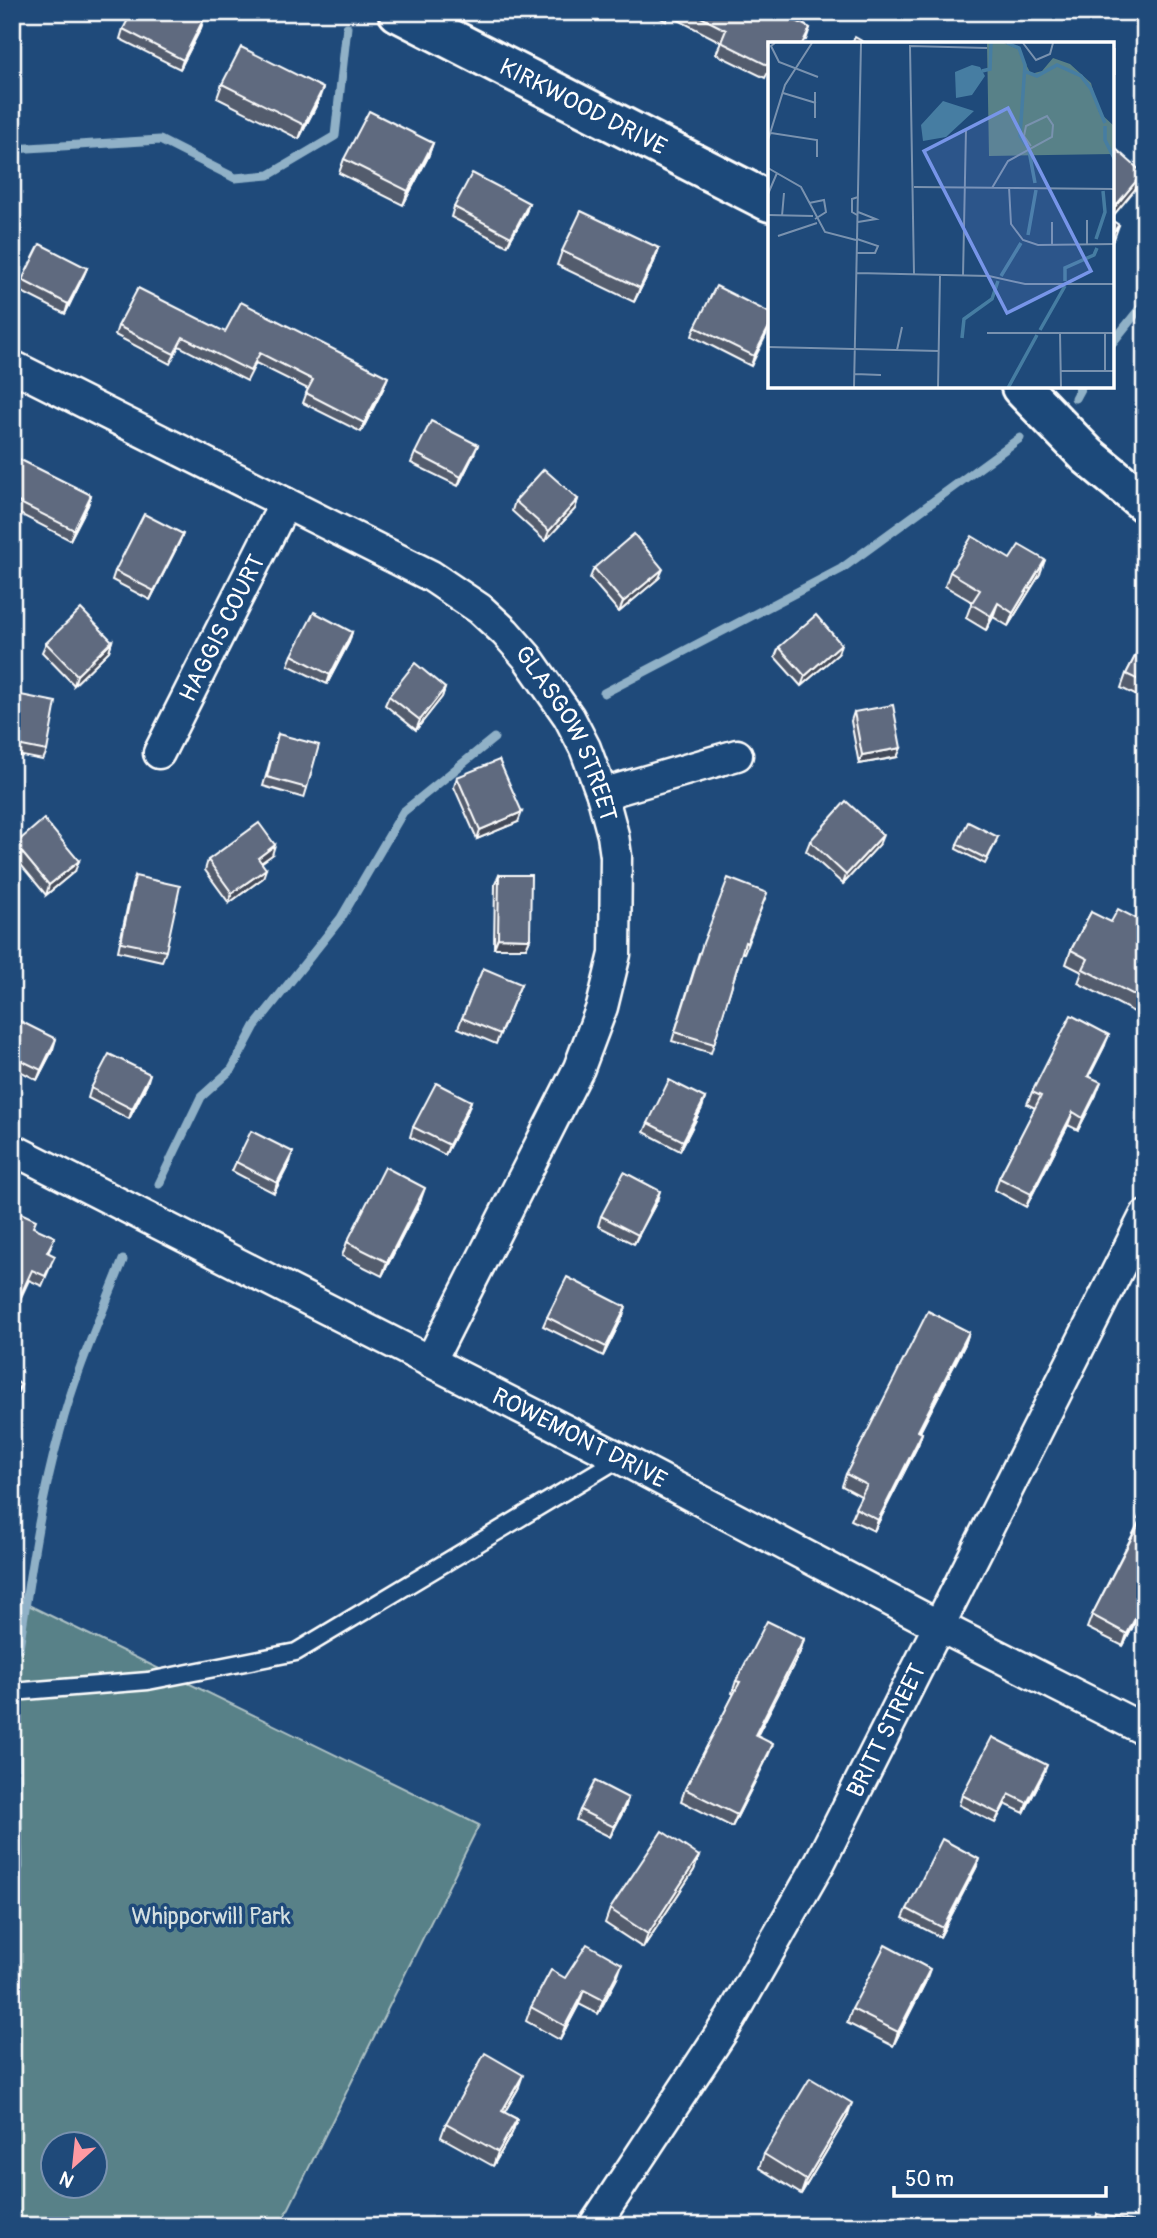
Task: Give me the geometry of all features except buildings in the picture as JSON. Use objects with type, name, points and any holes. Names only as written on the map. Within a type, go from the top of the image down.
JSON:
[{"type":"street","name":"KIRKWOOD DRIVE","points":[[398,12],[768,201]]},
{"type":"street","name":"GLASGOW STREET","points":[[12,366],[431,576],[480,610],[505,632],[527,657],[569,717],[585,748],[602,794],[612,835],[616,868],[615,954],[602,1007],[579,1068],[430,1362]]},
{"type":"street","points":[[1022,388],[1088,456],[1145,503]]},
{"type":"street","name":"HAGGIS COURT","points":[[159,753],[285,503]]},
{"type":"street","points":[[602,794],[737,755]]},
{"type":"street","name":"ROWEMONT DRIVE","points":[[12,1149],[620,1458],[939,1626],[1145,1730]]},
{"type":"street","name":"BRITT STREET","points":[[594,2226],[731,2018],[820,1862],[1145,1216]]},
{"type":"lane","points":[[12,1692],[148,1681],[296,1652],[620,1458]]},
{"type":"green space","name":"Whipporwill Park","points":[[12,1597],[479,1825],[280,2226],[12,2226]]},
{"type":"waterway","points":[[12,149],[160,140],[235,178],[269,175],[335,136],[347,27]]},
{"type":"waterway","points":[[1115,340],[1145,302]]},
{"type":"waterway","points":[[1075,398],[1080,388]]},
{"type":"waterway","points":[[604,693],[841,569],[1020,438]]},
{"type":"waterway","points":[[159,1184],[201,1097],[232,1069],[255,1026],[341,918],[403,812],[494,738]]},
{"type":"waterway","points":[[19,1648],[41,1512],[60,1431],[81,1366],[123,1260]]},
{"type":"waterway","points":[[12,1878],[19,1867],[16,1730]]}]
